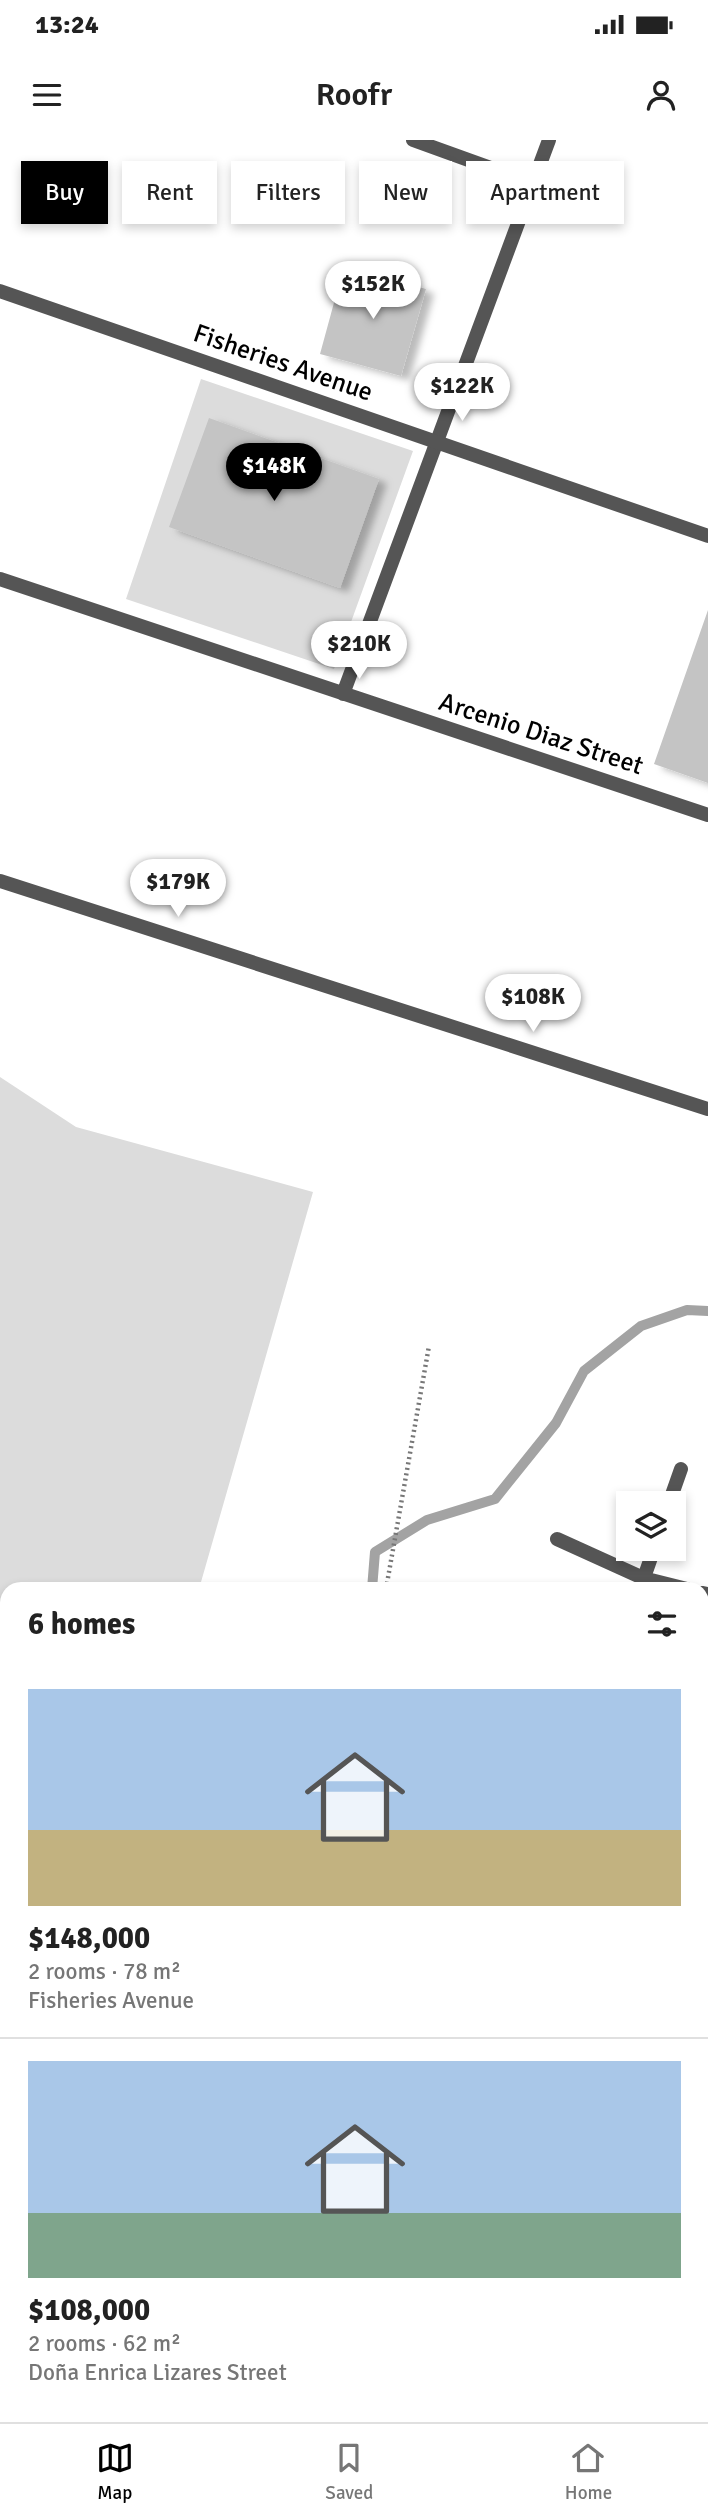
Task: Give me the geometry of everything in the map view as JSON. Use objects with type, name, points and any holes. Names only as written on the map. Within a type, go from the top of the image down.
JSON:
[{"type":"street","points":[[413,140],[471,161]]},
{"type":"street","points":[[540,161],[548,140]]},
{"type":"street","points":[[343,694],[517,224]]},
{"type":"street","name":"Fisheries Avenue","points":[[0,291],[708,536]]},
{"type":"street","name":"Arcenio Diaz Street","points":[[0,579],[708,815]]},
{"type":"street","points":[[0,881],[708,1109]]},
{"type":"street","points":[[673,1491],[681,1469]]},
{"type":"street","points":[[558,1539],[638,1582]]},
{"type":"street","points":[[643,1582],[649,1561]]},
{"type":"path","points":[[387,1582],[429,1346]]},
{"type":"shaded area","points":[[201,379],[413,451],[334,669],[126,599]]},
{"type":"shaded area","points":[[0,1077],[76,1127],[313,1192],[201,1582],[0,1582]]},
{"type":"building","points":[[344,266],[426,289],[401,376],[320,354]]},
{"type":"building","points":[[209,418],[379,479],[340,588],[169,527]]},
{"type":"building","points":[[708,610],[708,783],[654,764]]},
{"type":"waterway","points":[[373,1582],[375,1552],[427,1520],[495,1499],[556,1423],[584,1371],[641,1326],[687,1310],[708,1311]]}]
